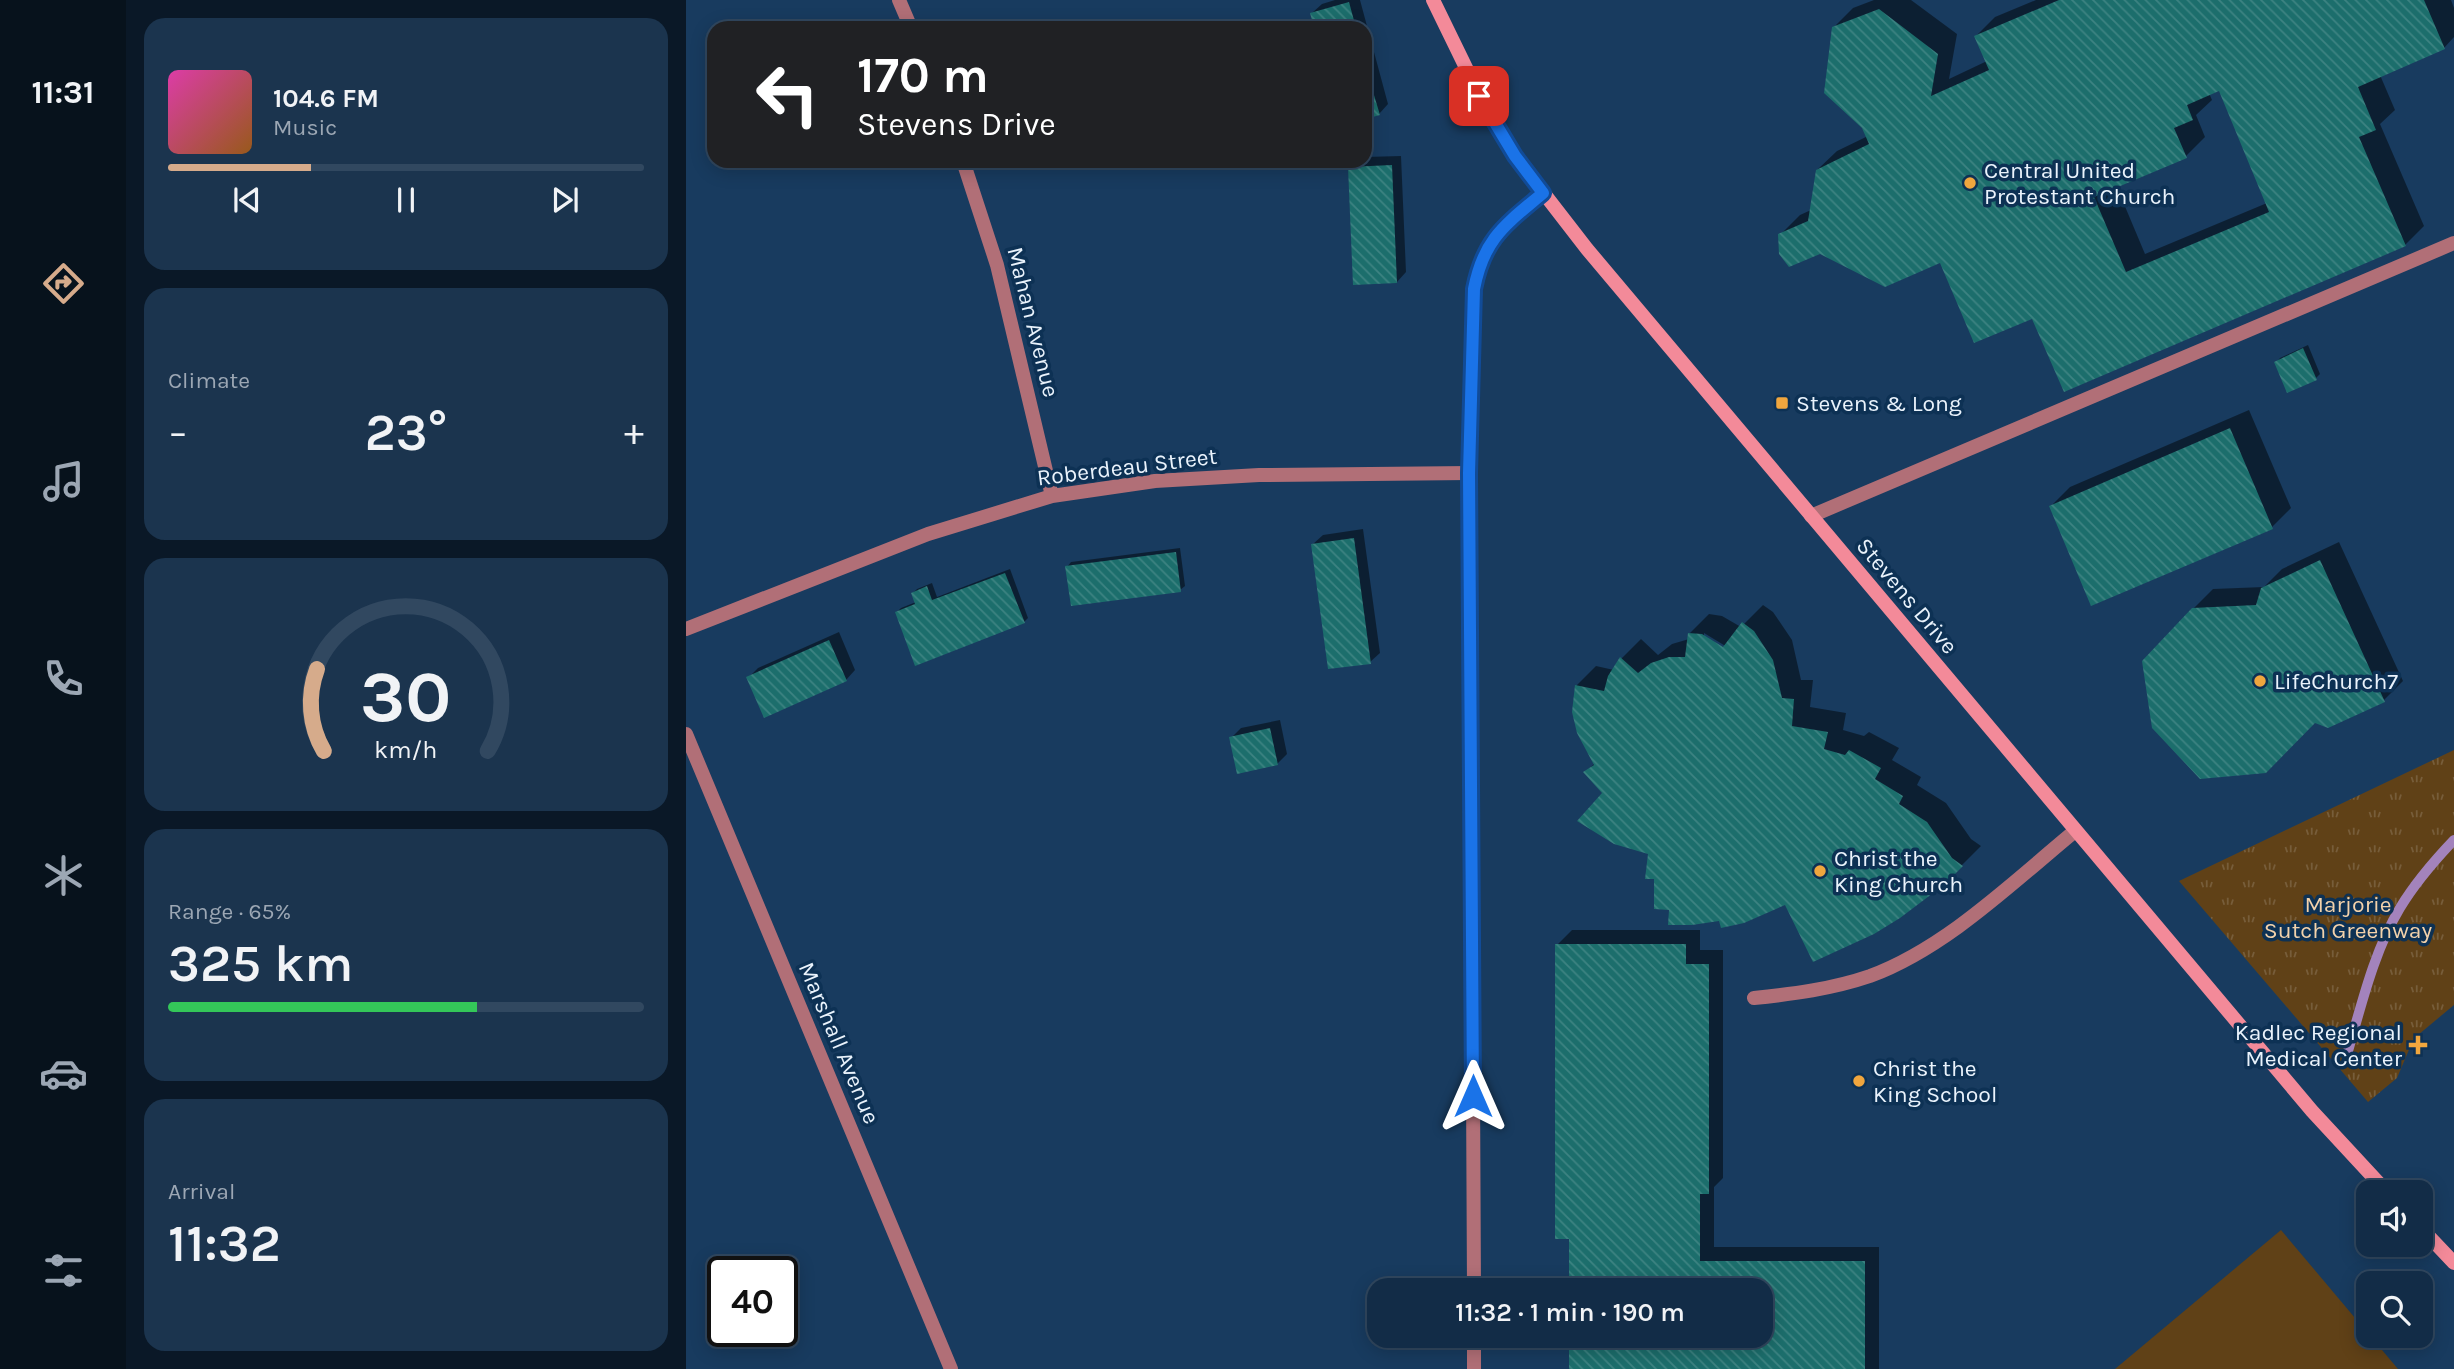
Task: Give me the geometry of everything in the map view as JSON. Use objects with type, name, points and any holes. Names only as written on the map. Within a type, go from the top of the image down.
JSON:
[{"type":"main road","name":"Stevens Drive","points":[[1433,0],[1490,117],[1543,193],[1623,293],[2075,831],[2312,1111],[2376,1180]]},
{"type":"main road","points":[[2433,1241],[2454,1263]]},
{"type":"street","points":[[899,0],[908,21]]},
{"type":"street","name":"Mahan Avenue","points":[[965,168],[997,265],[1052,496]]},
{"type":"street","points":[[1474,1278],[1469,473],[1474,303],[1479,265],[1497,233],[1543,193]]},
{"type":"street","points":[[1811,516],[2454,243]]},
{"type":"street","name":"Roberdeau Street","points":[[686,629],[928,534],[1052,496],[1155,481],[1259,475],[1469,473]]},
{"type":"street","name":"Marshall Avenue","points":[[686,734],[951,1369]]},
{"type":"street","points":[[1754,998],[1819,989],[1870,975],[1913,956],[1985,906],[2075,831]]},
{"type":"street","points":[[1474,1348],[1474,1369]]},
{"type":"green space","name":"Marjorie Sutch Greenway","points":[[2454,750],[2454,1005],[2418,1035],[2397,1078],[2368,1102],[2179,881]]},
{"type":"green space","points":[[2281,1230],[2356,1319],[2356,1348],[2380,1348],[2398,1369],[2115,1369]]},
{"type":"building","name":"Central United Protestant Church","points":[[2059,0],[2424,0],[2445,49],[2358,87],[2376,130],[2359,137],[2406,246],[2064,392],[2032,319],[1974,343],[1940,263],[1885,287],[1820,254],[1789,267],[1779,254],[1778,234],[1808,221],[1816,170],[1869,144],[1862,128],[1824,93],[1832,27],[1879,9],[1938,54],[1931,96],[1989,70],[1974,36]],"holes":[[[2219,91],[2269,212],[2126,272],[2094,197],[2187,158],[2174,128],[2193,120],[2187,105]]]},
{"type":"building","points":[[1349,2],[1354,21],[1312,21],[1310,13]]},
{"type":"building","points":[[1372,88],[1380,115],[1372,117]]},
{"type":"building","points":[[1392,165],[1397,283],[1353,285],[1348,168]]},
{"type":"building","points":[[2303,348],[2317,380],[2287,393],[2274,362]]},
{"type":"building","points":[[2230,428],[2273,529],[2091,606],[2049,506]]},
{"type":"building","points":[[1354,538],[1371,664],[1328,669],[1311,544]]},
{"type":"building","points":[[1176,552],[1181,592],[1071,606],[1065,566]]},
{"type":"building","name":"LifeChurch7","points":[[2320,560],[2385,702],[2328,728],[2315,723],[2266,773],[2200,779],[2152,728],[2142,661],[2192,608],[2256,605],[2261,588]]},
{"type":"building","points":[[1005,573],[1025,623],[915,666],[895,612],[915,604],[911,593],[927,586],[932,600]]},
{"type":"building","points":[[1742,622],[1754,631],[1773,660],[1782,698],[1794,699],[1792,726],[1828,732],[1824,749],[1845,755],[1849,750],[1881,768],[1875,779],[1903,796],[1899,804],[1927,822],[1952,858],[1963,866],[1945,884],[1900,918],[1874,934],[1813,962],[1785,905],[1744,923],[1721,928],[1719,921],[1668,925],[1669,910],[1654,909],[1654,879],[1645,879],[1648,854],[1614,844],[1577,821],[1602,793],[1583,772],[1594,765],[1577,733],[1572,712],[1575,685],[1604,691],[1608,676],[1620,657],[1638,673],[1651,663],[1669,657],[1685,657],[1688,633],[1702,634],[1723,647]]},
{"type":"building","points":[[829,640],[847,681],[764,718],[746,677]]},
{"type":"building","points":[[1270,728],[1278,765],[1237,774],[1229,737]]},
{"type":"building","points":[[1555,944],[1686,944],[1686,964],[1709,964],[1709,1194],[1700,1194],[1700,1261],[1865,1261],[1865,1369],[1569,1369],[1569,1348],[1773,1348],[1773,1278],[1569,1278],[1569,1239],[1555,1239]]},
{"type":"waterway","points":[[2348,1051],[2370,978],[2391,925],[2418,881],[2454,840]]},
{"type":"place","name":"Central United Protestant Church","points":[[1970,183]]},
{"type":"place","name":"Stevens & Long","points":[[1782,403]]},
{"type":"place","name":"LifeChurch7","points":[[2260,681]]},
{"type":"place","name":"Christ the King Church","points":[[1820,871]]},
{"type":"place","name":"Kadlec Regional Medical Center","points":[[2418,1045]]},
{"type":"place","name":"Christ the King School","points":[[1859,1081]]},
{"type":"route","points":[[1473,1096],[1469,473],[1474,289],[1479,265],[1497,233],[1543,193],[1515,156],[1479,96]]}]
